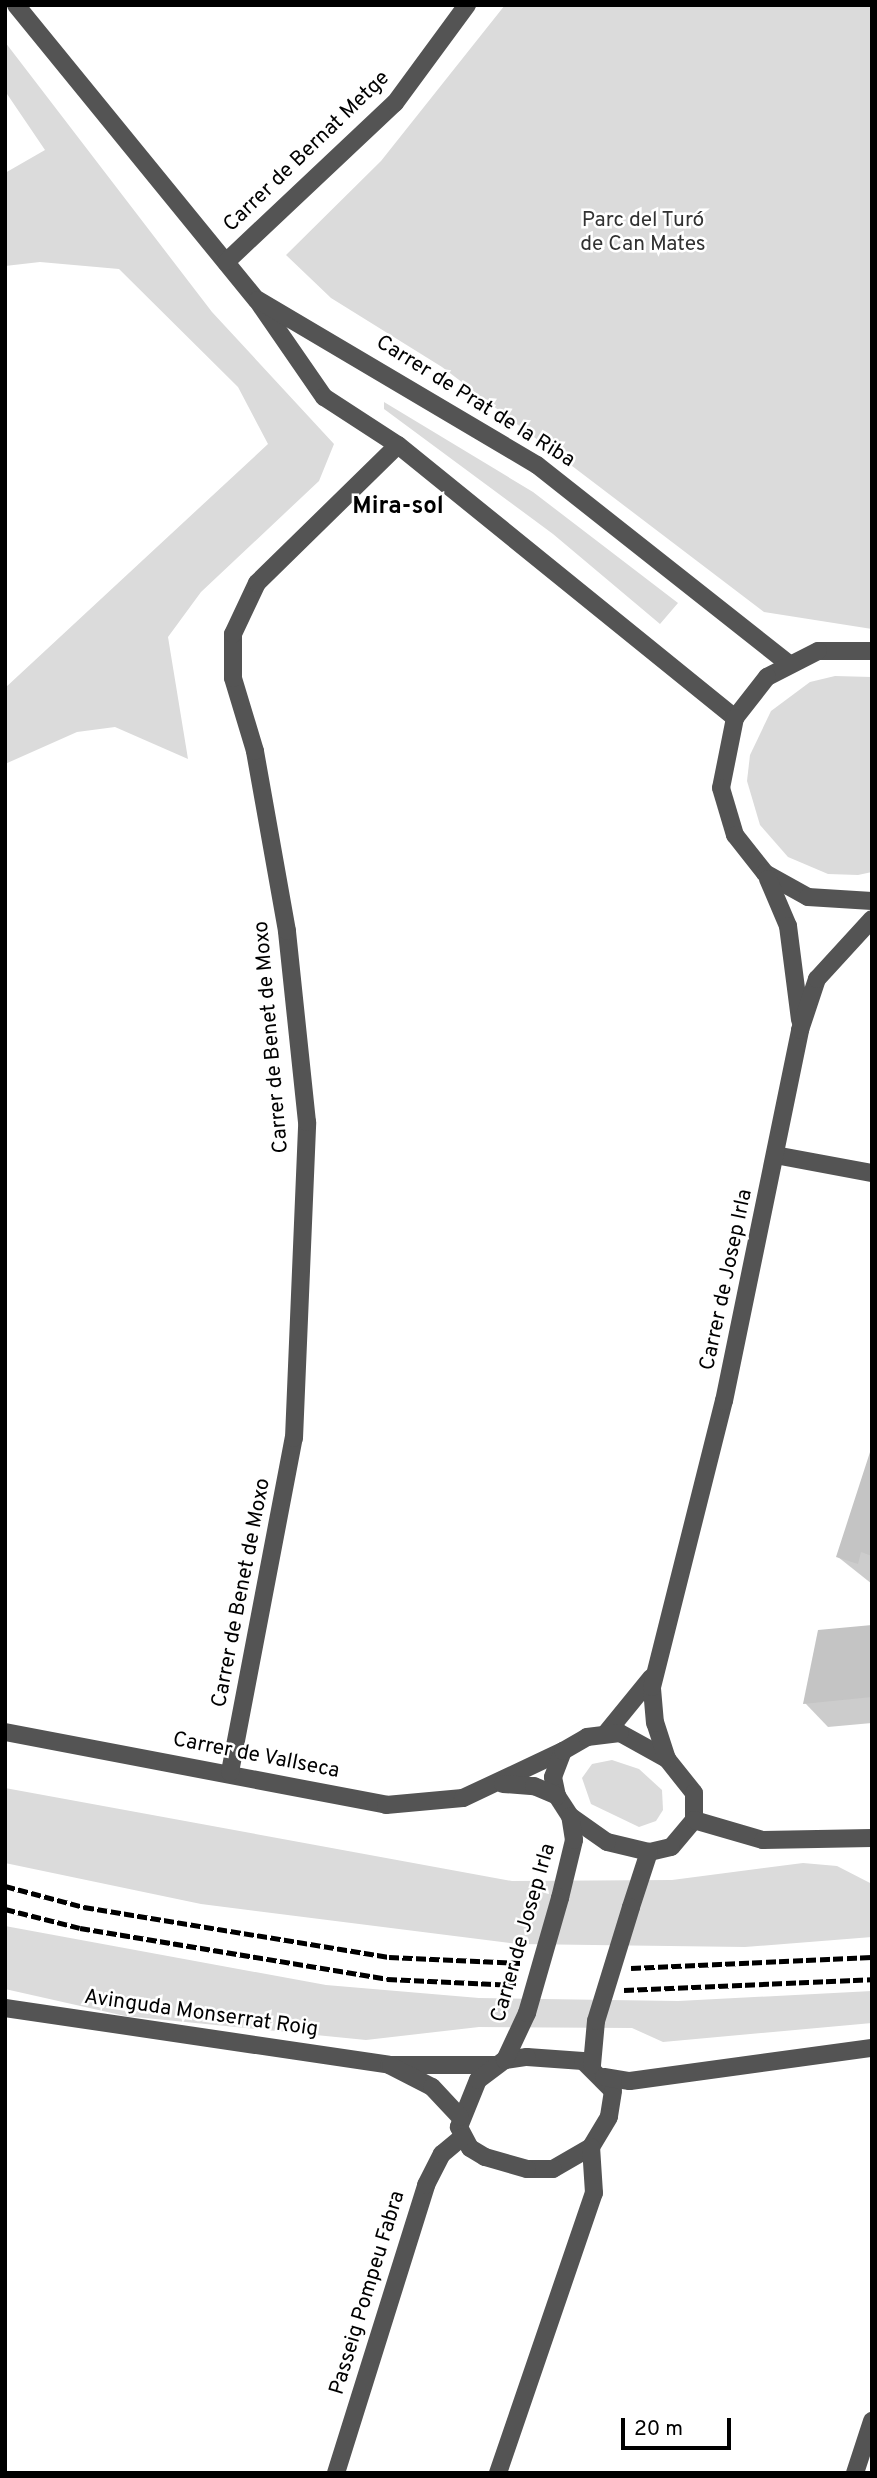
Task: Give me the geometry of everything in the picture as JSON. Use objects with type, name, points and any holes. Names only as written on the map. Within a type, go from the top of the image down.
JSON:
[{"type":"street","name":"Carrer de Prat de la Riba","points":[[16,5],[257,300],[324,397],[398,445],[735,718]]},
{"type":"street","name":"Carrer de Bernat Metge","points":[[226,262],[395,103],[467,5]]},
{"type":"street","name":"Carrer de Prat de la Riba","points":[[257,300],[537,465],[789,663]]},
{"type":"street","name":"Carrer de Benet de Moxo","points":[[230,1772],[294,1438],[307,1122],[287,931],[256,751],[233,678],[233,634],[257,583],[398,445]]},
{"type":"street","points":[[800,1030],[788,926],[765,873],[735,835],[721,788],[735,718],[767,677],[789,663],[818,651],[872,650]]},
{"type":"street","points":[[765,873],[808,897],[872,901]]},
{"type":"street","name":"Carrer de Josep Irla","points":[[667,1759],[651,1703],[656,1669],[724,1401],[800,1030],[817,979],[872,919]]},
{"type":"street","points":[[775,1155],[872,1173]]},
{"type":"street","points":[[607,1732],[640,1740],[667,1759],[694,1793],[694,1820],[671,1847],[649,1852],[607,1842],[570,1816],[557,1796],[554,1777],[562,1751],[607,1732],[656,1669]]},
{"type":"street","name":"Carrer de Vallseca","points":[[5,1732],[230,1772],[386,1805],[432,1805],[496,1785],[562,1751]]},
{"type":"street","name":"Carrer de Vallseca","points":[[496,1785],[519,1783],[557,1796]]},
{"type":"street","name":"Carrer de Josep Irla","points":[[501,2063],[527,2013],[560,1898],[574,1840],[570,1816]]},
{"type":"street","points":[[694,1820],[764,1840],[872,1839]]},
{"type":"street","points":[[498,2473],[594,2193],[591,2147],[611,2108],[612,2091],[598,2071],[596,2021],[649,1852]]},
{"type":"street","name":"Avinguda Monserrat Roig","points":[[5,2008],[389,2065],[501,2063]]},
{"type":"street","points":[[591,2147],[553,2169],[527,2169],[485,2157],[462,2137],[460,2117],[478,2080],[501,2063],[573,2058],[598,2071],[630,2081],[663,2073],[872,2048]]},
{"type":"street","name":"Avinguda Monserrat Roig","points":[[389,2065],[432,2087],[460,2117]]},
{"type":"street","points":[[611,2108],[663,2073]]},
{"type":"street","name":"Passeig Pompeu Fabra","points":[[336,2473],[426,2185],[442,2154],[462,2137]]},
{"type":"street","points":[[855,2473],[872,2421]]},
{"type":"green space","name":"Parc del Turó de Can Mates","points":[[505,5],[872,5],[872,629],[764,612],[442,367],[331,298],[286,255],[381,161]]},
{"type":"green space","points":[[5,42],[212,312],[334,444],[319,481],[201,592],[168,637],[188,759],[115,727],[77,732],[5,764],[5,688],[268,444],[238,387],[119,269],[40,262],[5,266],[5,173],[45,150],[5,91]]},
{"type":"green space","points":[[384,402],[533,492],[678,603],[660,624],[553,534],[384,409]]},
{"type":"green space","points":[[835,676],[872,677],[872,872],[858,875],[828,874],[788,857],[760,825],[747,781],[750,755],[771,711],[810,682]]},
{"type":"green space","points":[[612,1760],[639,1769],[662,1790],[663,1810],[656,1821],[639,1827],[591,1804],[582,1778],[592,1764]]},
{"type":"green space","points":[[5,1788],[512,1881],[672,1880],[803,1863],[837,1866],[872,1884],[872,1937],[745,1947],[518,1944],[201,1904],[5,1863]]},
{"type":"green space","points":[[5,1926],[326,1985],[479,1998],[678,2001],[872,1991],[872,2023],[663,2042],[632,2028],[479,2027],[366,2040],[125,2016],[5,1989]]},
{"type":"building","points":[[871,1449],[872,1556],[861,1552],[858,1564],[836,1557]]},
{"type":"building","points":[[872,1625],[872,1697],[803,1704],[818,1630]]},
{"type":"railway","points":[[5,1886],[84,1907],[389,1957],[522,1963]]},
{"type":"railway","points":[[5,1909],[80,1928],[387,1979],[516,1985]]},
{"type":"railway","points":[[631,1968],[872,1957]]},
{"type":"railway","points":[[624,1990],[872,1979]]},
{"type":"district","name":"Mira-sol","points":[[398,508]]}]
